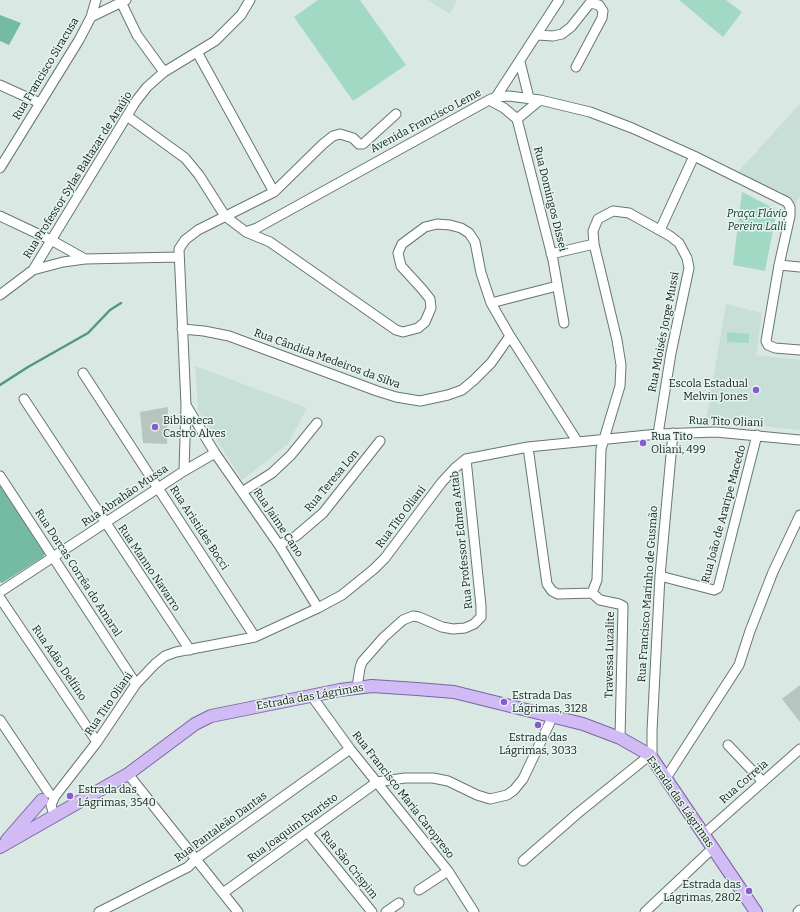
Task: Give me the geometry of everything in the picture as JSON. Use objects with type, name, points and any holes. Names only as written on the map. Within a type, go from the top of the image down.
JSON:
[{"type":"main road","name":"Estrada das Lágrimas","points":[[0,847],[128,774],[195,724],[211,716],[311,695],[372,686],[454,692],[583,724],[620,738],[651,756],[756,912]]},
{"type":"main road","points":[[0,847],[46,797]]},
{"type":"street","name":"Rua Francisco Siracusa","points":[[0,168],[91,17],[96,0]]},
{"type":"street","name":"Rua Professor Sylas Baltazar de Araújo","points":[[33,270],[127,116],[147,87],[164,72],[215,41],[241,15],[250,0]]},
{"type":"street","points":[[540,100],[516,119],[492,99],[520,62],[559,0]]},
{"type":"street","points":[[91,17],[123,1],[137,35],[164,72]]},
{"type":"street","points":[[538,35],[553,36],[562,34],[571,27],[590,3],[599,5],[603,11],[602,18],[576,67]]},
{"type":"street","points":[[197,52],[274,192]]},
{"type":"street","points":[[520,62],[529,98]]},
{"type":"street","points":[[0,85],[40,103]]},
{"type":"street","name":"Avenida Francisco Leme","points":[[246,232],[257,228],[492,99],[529,98],[590,112],[694,156],[782,198],[790,207],[790,216],[779,265]]},
{"type":"street","points":[[0,295],[33,270],[85,259],[179,257],[179,249],[188,237],[225,216],[274,192],[322,144],[333,136],[340,134],[353,138],[359,144],[363,144],[396,114]]},
{"type":"street","points":[[127,116],[185,158],[199,175],[225,216],[246,232],[270,242],[389,325],[403,332],[418,328],[424,322],[431,308],[430,299],[401,266],[398,253],[402,244],[425,227],[437,224],[461,228],[469,233],[475,242],[481,273],[491,303],[510,336],[577,441]]},
{"type":"street","name":"Rua Domingos Dissei","points":[[516,119],[551,254],[564,323]]},
{"type":"street","points":[[660,230],[694,156]]},
{"type":"street","name":"Rua Mloisés Jorge Mussi","points":[[592,593],[597,580],[601,449],[620,386],[621,365],[617,340],[594,244],[593,231],[596,222],[603,215],[613,211],[629,213],[660,230],[679,243],[685,250],[689,268],[671,353],[658,434]]},
{"type":"street","points":[[0,216],[51,240],[85,259]]},
{"type":"street","points":[[551,254],[594,244]]},
{"type":"street","name":"Rua Abrahão Mussa","points":[[0,592],[184,471],[186,404],[179,257]]},
{"type":"street","points":[[800,267],[779,265],[766,336],[768,345],[775,348],[800,350]]},
{"type":"street","points":[[491,303],[557,286]]},
{"type":"street","name":"Rua Cândida Medeiros da Silva","points":[[182,329],[204,330],[228,336],[377,391],[396,397],[420,401],[448,395],[462,390],[491,363],[510,336]]},
{"type":"street","name":"Rua Aristides Bocci","points":[[83,373],[159,488],[254,637]]},
{"type":"street","name":"Rua Manno Navarro","points":[[24,399],[105,524],[190,650]]},
{"type":"street","name":"Rua Jaime Cano","points":[[186,404],[216,453],[279,545],[318,608]]},
{"type":"street","points":[[242,492],[272,474],[291,455],[317,423]]},
{"type":"street","name":"Rua Tito Oliani","points":[[54,815],[51,809],[52,801],[97,742],[136,684],[155,664],[165,656],[254,637],[318,608],[342,595],[374,569],[446,477],[466,459],[528,446],[604,438],[674,433],[716,432],[800,440]]},
{"type":"street","name":"Rua Francisco Marinho de Gusmão","points":[[651,756],[660,576],[674,433]]},
{"type":"street","name":"Rua João de Araripe Macedo","points":[[660,576],[714,590],[718,588],[757,435]]},
{"type":"street","name":"Rua Teresa Lon","points":[[279,545],[296,536],[323,513],[380,441]]},
{"type":"street","points":[[528,446],[546,584],[552,591],[558,594],[592,593]]},
{"type":"street","points":[[184,471],[216,453]]},
{"type":"street","name":"Rua Professor Edmea Attab","points":[[357,688],[362,662],[403,620],[413,616],[442,628],[453,629],[474,624],[481,617],[466,459]]},
{"type":"street","name":"Rua Dorcas Corrêa do Amaral","points":[[0,476],[55,557],[136,684]]},
{"type":"street","points":[[666,778],[739,664],[750,630],[773,572],[800,515]]},
{"type":"street","name":"Travessa Luzalite","points":[[592,593],[600,600],[623,606],[620,738]]},
{"type":"street","name":"Rua Adão Delfino","points":[[0,598],[97,742]]},
{"type":"street","name":"Rua Francisco Maria Caropreso","points":[[311,695],[350,749],[448,871],[474,912]]},
{"type":"street","points":[[377,782],[405,778],[433,778],[448,781],[477,795],[490,799],[507,795],[514,790],[523,779],[553,716]]},
{"type":"street","points":[[0,720],[46,797],[39,811],[42,823]]},
{"type":"street","points":[[728,745],[763,782]]},
{"type":"street","name":"Rua Pantaleão Dantas","points":[[99,912],[184,869],[350,749]]},
{"type":"street","name":"Rua Correia","points":[[704,834],[800,749]]},
{"type":"street","points":[[523,861],[572,817],[651,756]]},
{"type":"street","name":"Rua Tito Oliani","points":[[46,797],[82,762]]},
{"type":"street","points":[[128,774],[223,893],[234,911]]},
{"type":"street","name":"Rua Joaquim Evaristo","points":[[223,893],[377,782]]},
{"type":"street","name":"Rua São Crispim","points":[[308,832],[372,912]]},
{"type":"street","points":[[645,912],[712,848]]},
{"type":"street","points":[[419,890],[448,871]]},
{"type":"street","points":[[386,912],[399,903]]},
{"type":"shaded area","points":[[427,0],[457,0],[450,14]]},
{"type":"shaded area","points":[[800,104],[800,197],[793,206],[781,192],[736,174]]},
{"type":"shaded area","name":"Escola Estadual Melvin Jones","points":[[726,304],[762,313],[756,355],[800,360],[800,430],[706,420]]},
{"type":"shaded area","points":[[195,366],[307,408],[288,444],[242,480],[198,410]]},
{"type":"green space","points":[[318,0],[360,0],[406,65],[353,101],[294,17]]},
{"type":"green space","points":[[679,0],[726,0],[742,12],[723,37]]},
{"type":"green space","points":[[0,15],[21,23],[9,45],[0,41]]},
{"type":"green space","name":"Praça Flávio Pereira Lalli","points":[[742,192],[777,210],[765,271],[733,265]]},
{"type":"green space","points":[[727,332],[749,334],[749,343],[727,342]]},
{"type":"green space","points":[[0,482],[46,552],[43,557],[2,583],[0,582]]},
{"type":"building","name":"Biblioteca Castro Alves","points":[[168,407],[167,444],[143,443],[140,412]]},
{"type":"building","points":[[800,685],[800,722],[782,699]]},
{"type":"waterway","points":[[0,385],[28,367],[88,333],[110,310],[121,303]]},
{"type":"place","name":"Escola Estadual Melvin Jones","points":[[756,390]]},
{"type":"place","name":"Biblioteca Castro Alves","points":[[155,427]]},
{"type":"place","name":"Rua Tito Oliani, 499","points":[[643,443]]},
{"type":"place","name":"Estrada Das Lágrimas, 3128","points":[[504,702]]},
{"type":"place","name":"Estrada das Lágrimas, 3033","points":[[538,725]]},
{"type":"place","name":"Estrada das Lágrimas, 3540","points":[[70,796]]},
{"type":"place","name":"Estrada das Lágrimas, 2802","points":[[749,891]]}]
